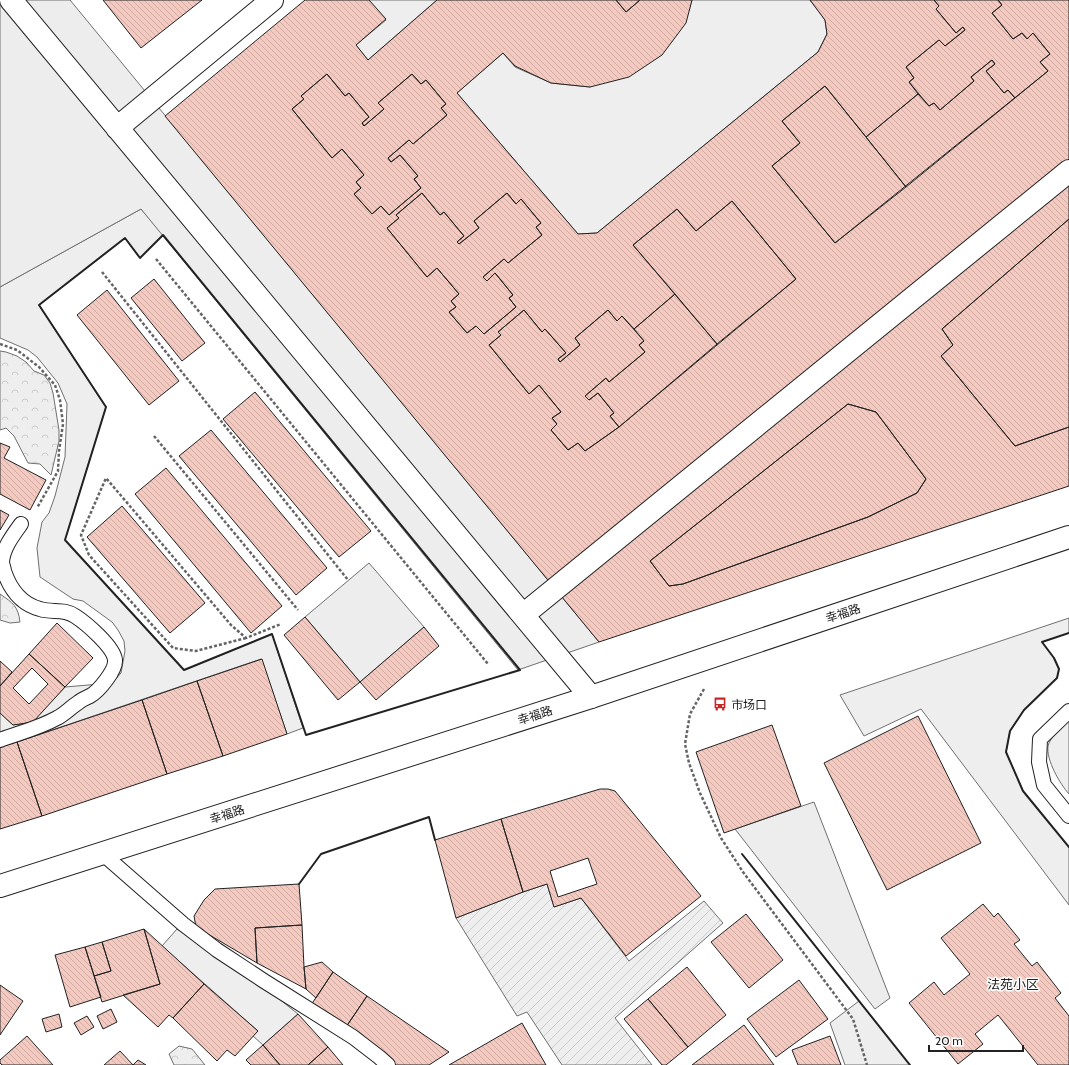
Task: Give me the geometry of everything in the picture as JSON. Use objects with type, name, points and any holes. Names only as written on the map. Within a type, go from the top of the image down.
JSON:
[{"type":"street","points":[[11,0],[590,697]]},
{"type":"street","points":[[117,128],[272,0]]},
{"type":"street","points":[[523,615],[1069,171]]},
{"type":"street","name":"幸福路","points":[[0,886],[590,697],[1069,537]]},
{"type":"lane","points":[[0,740],[57,718],[80,700],[90,696],[114,670],[115,660],[109,647],[74,615],[64,611],[53,612],[30,606],[22,600],[8,583],[2,563],[7,546],[21,524]]},
{"type":"lane","points":[[1069,711],[1040,739],[1038,762],[1044,785],[1069,816]]},
{"type":"lane","points":[[103,854],[183,924],[217,950],[353,1037],[388,1065]]},
{"type":"path","points":[[156,259],[488,664]]},
{"type":"path","points":[[102,272],[348,580]]},
{"type":"path","points":[[0,344],[17,350],[39,367],[55,385],[60,400],[63,424],[58,471],[34,513],[21,524]]},
{"type":"path","points":[[154,436],[298,610]]},
{"type":"path","points":[[246,638],[232,626],[106,478],[81,535],[89,555],[173,648],[196,651],[246,638],[281,624]]},
{"type":"path","points":[[707,683],[690,714],[685,744],[689,763],[700,793],[721,838],[743,872],[853,1019],[867,1065]]},
{"type":"green space","points":[[369,0],[437,0],[368,60],[356,45],[386,20]]},
{"type":"green space","points":[[692,0],[810,0],[825,20],[827,34],[818,52],[597,233],[578,234],[457,93],[503,53],[515,67],[551,83],[590,87],[685,23]]},
{"type":"green space","points":[[141,209],[163,235],[140,258],[125,238],[39,305],[106,407],[65,540],[184,670],[272,634],[303,728],[287,734],[261,659],[17,742],[0,740],[0,713],[13,725],[32,722],[65,687],[112,683],[121,673],[125,651],[124,641],[112,622],[83,601],[73,599],[40,577],[37,548],[42,522],[49,513],[65,457],[67,404],[58,383],[37,357],[28,350],[0,338],[0,287]]},
{"type":"green space","points":[[0,351],[17,356],[26,362],[34,371],[44,375],[50,383],[59,430],[59,441],[51,475],[40,464],[28,463],[14,436],[6,428],[0,430]]},
{"type":"green space","points":[[0,594],[14,605],[18,612],[20,622],[10,623],[0,620]]},
{"type":"green space","points":[[1069,618],[1069,633],[1042,642],[1054,658],[1059,669],[1057,678],[1024,710],[1010,731],[1006,752],[1023,791],[1069,847],[1069,905],[921,709],[864,736],[840,695]]},
{"type":"green space","points":[[1069,719],[1069,794],[1054,772],[1049,758],[1048,746],[1057,732]]},
{"type":"green space","points":[[547,884],[554,907],[581,898],[629,961],[704,901],[723,923],[615,1018],[652,1065],[562,1065],[527,1012],[517,1016],[456,918]]},
{"type":"green space","points":[[177,929],[273,994],[298,1014],[263,1045],[253,1036],[258,1031],[162,946]]},
{"type":"green space","points":[[859,1001],[910,1065],[845,1065],[830,1023]]},
{"type":"green space","points":[[179,1046],[192,1049],[205,1065],[174,1065],[169,1054]]},
{"type":"shaded area","points":[[0,0],[70,0],[599,642],[518,670],[141,209],[0,287]]},
{"type":"shaded area","points":[[369,563],[424,627],[360,682],[305,617]]},
{"type":"shaded area","points":[[814,802],[890,998],[875,1009],[735,829]]},
{"type":"building","points":[[103,0],[202,0],[141,48]]},
{"type":"building","points":[[305,0],[369,0],[386,19],[356,45],[368,60],[437,0],[616,0],[626,12],[640,0],[692,0],[686,23],[662,55],[629,77],[590,87],[551,83],[515,66],[503,53],[457,93],[578,234],[597,233],[818,52],[827,34],[825,20],[810,0],[934,0],[939,6],[936,9],[956,33],[963,27],[965,30],[945,46],[939,40],[906,67],[914,78],[909,82],[918,94],[866,137],[825,86],[782,121],[800,143],[772,166],[835,243],[1048,71],[1040,62],[1050,54],[1033,33],[1027,39],[1022,33],[1013,39],[992,13],[1002,5],[998,0],[1069,0],[1069,219],[942,329],[953,345],[941,356],[1015,446],[1069,427],[1069,486],[599,642],[165,116]],"holes":[[[327,74],[345,96],[349,93],[369,117],[362,123],[364,126],[384,109],[378,103],[412,74],[421,84],[426,80],[446,104],[441,108],[447,115],[413,144],[409,140],[388,158],[391,162],[400,155],[418,176],[414,179],[421,188],[389,215],[381,206],[372,214],[354,194],[361,188],[356,182],[364,175],[342,149],[332,158],[292,109],[304,99],[301,96]],[[422,193],[440,215],[444,212],[464,236],[457,242],[459,244],[479,228],[474,221],[507,193],[516,204],[521,199],[541,223],[536,227],[542,235],[508,263],[504,259],[483,277],[487,281],[495,273],[513,295],[509,298],[516,307],[484,334],[476,326],[467,333],[449,312],[456,307],[451,301],[459,294],[437,268],[427,277],[387,228],[399,218],[396,215]],[[732,201],[796,279],[619,427],[585,451],[578,443],[568,450],[551,430],[557,424],[552,418],[561,412],[539,385],[529,394],[489,345],[501,335],[498,332],[524,310],[542,332],[545,329],[566,353],[558,359],[560,362],[580,345],[575,338],[608,310],[617,321],[622,316],[634,329],[675,294],[633,245],[677,209],[696,231]],[[848,404],[876,412],[926,479],[917,493],[868,517],[683,584],[669,586],[650,561]]]},
{"type":"building","points":[[616,0],[640,0],[626,12]]},
{"type":"building","points":[[934,0],[998,0],[1002,5],[992,13],[1013,39],[1022,33],[1027,39],[1033,33],[1050,54],[1040,62],[1048,71],[1015,98],[1008,90],[1004,93],[986,71],[995,64],[992,60],[971,77],[974,81],[940,110],[934,103],[929,106],[909,82],[914,78],[906,67],[939,40],[945,46],[965,30],[963,27],[956,33],[936,9],[939,6]]},
{"type":"building","points":[[992,60],[995,64],[986,71],[1004,93],[1008,90],[1015,98],[906,187],[866,137],[918,94],[929,106],[934,103],[940,110],[974,81],[971,77]]},
{"type":"building","points":[[327,74],[345,96],[349,93],[369,117],[362,123],[364,126],[384,109],[378,103],[412,74],[421,84],[426,80],[446,104],[441,108],[447,115],[413,144],[409,140],[388,158],[391,162],[400,155],[418,176],[414,179],[421,188],[389,215],[381,206],[372,214],[354,194],[361,188],[356,182],[364,175],[342,149],[332,158],[292,109],[304,99],[301,96]]},
{"type":"building","points":[[825,86],[906,187],[835,243],[772,166],[800,143],[782,121]]},
{"type":"building","points":[[422,193],[440,215],[444,212],[464,236],[457,242],[459,244],[479,228],[474,221],[507,193],[516,204],[521,199],[541,223],[536,227],[542,235],[508,263],[504,259],[483,277],[487,281],[495,273],[513,295],[509,298],[516,307],[484,334],[476,326],[467,333],[449,312],[456,307],[451,301],[459,294],[437,268],[427,277],[387,228],[399,218],[396,215]]},
{"type":"building","points":[[732,201],[796,279],[717,344],[633,245],[677,209],[696,231]]},
{"type":"building","points":[[1069,219],[1069,427],[1015,446],[941,356],[953,345],[942,329]]},
{"type":"building","points":[[154,279],[205,343],[182,361],[131,298]]},
{"type":"building","points":[[107,290],[179,381],[149,405],[77,315]]},
{"type":"building","points":[[675,294],[717,344],[619,427],[610,416],[614,413],[598,393],[589,400],[585,396],[606,378],[609,382],[645,352],[639,345],[644,341],[634,329]]},
{"type":"building","points":[[524,310],[542,332],[545,329],[566,353],[558,359],[560,362],[580,345],[575,338],[608,310],[617,321],[622,316],[644,341],[639,345],[645,352],[609,382],[606,378],[585,396],[589,400],[598,393],[614,413],[610,416],[619,427],[585,451],[578,443],[568,450],[551,430],[557,424],[552,418],[561,412],[539,385],[529,394],[489,345],[501,335],[498,332]]},
{"type":"building","points":[[255,392],[371,531],[339,557],[223,419]]},
{"type":"building","points":[[848,404],[876,412],[926,479],[917,493],[868,517],[683,584],[669,586],[650,561]]},
{"type":"building","points":[[211,430],[327,568],[296,595],[179,456]]},
{"type":"building","points":[[0,443],[10,447],[4,458],[46,480],[30,510],[0,494]]},
{"type":"building","points":[[166,468],[282,606],[251,633],[135,494]]},
{"type":"building","points":[[122,506],[205,603],[170,633],[87,537]]},
{"type":"building","points":[[0,510],[9,515],[0,530]]},
{"type":"building","points":[[305,617],[360,682],[338,700],[284,635]]},
{"type":"building","points":[[57,623],[93,658],[65,687],[29,654]]},
{"type":"building","points":[[424,627],[439,646],[376,700],[360,682]]},
{"type":"building","points":[[29,654],[65,687],[33,722],[13,725],[0,713],[0,686]],"holes":[[[32,668],[48,684],[29,704],[13,688]]]},
{"type":"building","points":[[262,659],[287,734],[223,756],[197,681]]},
{"type":"building","points":[[0,661],[12,672],[0,686]]},
{"type":"building","points":[[197,681],[223,756],[167,774],[142,700]]},
{"type":"building","points":[[142,700],[167,774],[42,816],[17,742]]},
{"type":"building","points":[[918,716],[981,843],[887,890],[824,763]]},
{"type":"building","points":[[772,725],[801,806],[724,833],[696,752]]},
{"type":"building","points":[[17,742],[42,816],[0,829],[0,747]]},
{"type":"building","points":[[600,789],[615,791],[701,896],[626,956],[581,898],[554,907],[547,884],[523,892],[501,819]]},
{"type":"building","points":[[501,819],[523,892],[456,918],[435,840]]},
{"type":"building","points":[[588,858],[597,884],[558,897],[550,871]]},
{"type":"building","points":[[299,884],[302,925],[255,928],[257,963],[196,927],[194,916],[204,900],[215,889]]},
{"type":"building","points":[[983,904],[994,917],[998,913],[1020,940],[1014,944],[1032,966],[1037,962],[1061,993],[1055,998],[1069,1016],[1069,1065],[1038,1065],[998,1015],[975,1034],[983,1044],[958,1064],[909,1003],[934,982],[944,995],[970,974],[941,938]]},
{"type":"building","points":[[746,914],[783,960],[749,988],[711,942]]},
{"type":"building","points":[[302,925],[306,989],[257,963],[255,928]]},
{"type":"building","points":[[144,929],[160,984],[102,1002],[94,976],[111,971],[102,942]]},
{"type":"building","points":[[144,929],[204,984],[173,1018],[169,1015],[158,1027],[123,995],[160,984]]},
{"type":"building","points":[[102,942],[111,971],[94,976],[85,947]]},
{"type":"building","points":[[85,947],[101,997],[70,1007],[55,955]]},
{"type":"building","points":[[322,962],[333,972],[316,998],[306,989],[304,967]]},
{"type":"building","points":[[687,967],[726,1015],[688,1047],[648,999]]},
{"type":"building","points":[[333,972],[367,996],[344,1030],[307,1011]]},
{"type":"building","points":[[799,980],[828,1019],[776,1057],[747,1019]]},
{"type":"building","points":[[204,984],[258,1031],[235,1056],[227,1050],[217,1061],[173,1018]]},
{"type":"building","points":[[0,985],[23,1001],[0,1035]]},
{"type":"building","points":[[367,996],[449,1052],[429,1065],[395,1065],[344,1030]]},
{"type":"building","points":[[648,999],[688,1047],[666,1065],[662,1065],[624,1019]]},
{"type":"building","points":[[111,1009],[117,1022],[103,1029],[97,1016]]},
{"type":"building","points":[[59,1014],[62,1027],[46,1032],[42,1019]]},
{"type":"building","points":[[298,1014],[328,1047],[308,1065],[280,1065],[263,1045]]},
{"type":"building","points":[[87,1016],[94,1027],[81,1035],[74,1023]]},
{"type":"building","points":[[522,1023],[546,1065],[449,1065]]},
{"type":"building","points":[[744,1025],[774,1065],[692,1065]]},
{"type":"building","points":[[27,1036],[53,1065],[2,1065],[0,1063],[0,1060]]},
{"type":"building","points":[[830,1036],[841,1065],[798,1065],[792,1050]]},
{"type":"building","points":[[263,1045],[280,1065],[251,1065],[246,1060]]},
{"type":"building","points":[[328,1047],[343,1065],[308,1065]]},
{"type":"building","points":[[120,1051],[133,1065],[104,1065]]},
{"type":"building","points":[[138,1060],[146,1065],[133,1065]]},
{"type":"wall","points":[[163,235],[520,670],[306,735],[272,634],[184,670],[65,540],[106,407],[39,305],[125,238],[140,258],[163,235]]},
{"type":"wall","points":[[1069,633],[1042,642],[1054,658],[1059,669],[1057,678],[1024,710],[1010,731],[1006,752],[1023,791],[1069,847]]},
{"type":"wall","points":[[299,884],[321,854],[429,817],[435,840]]},
{"type":"wall","points":[[742,854],[910,1065]]},
{"type":"place","name":"市场口","points":[[720,704]]},
{"type":"district","name":"法苑小区","points":[[1013,984]]}]
